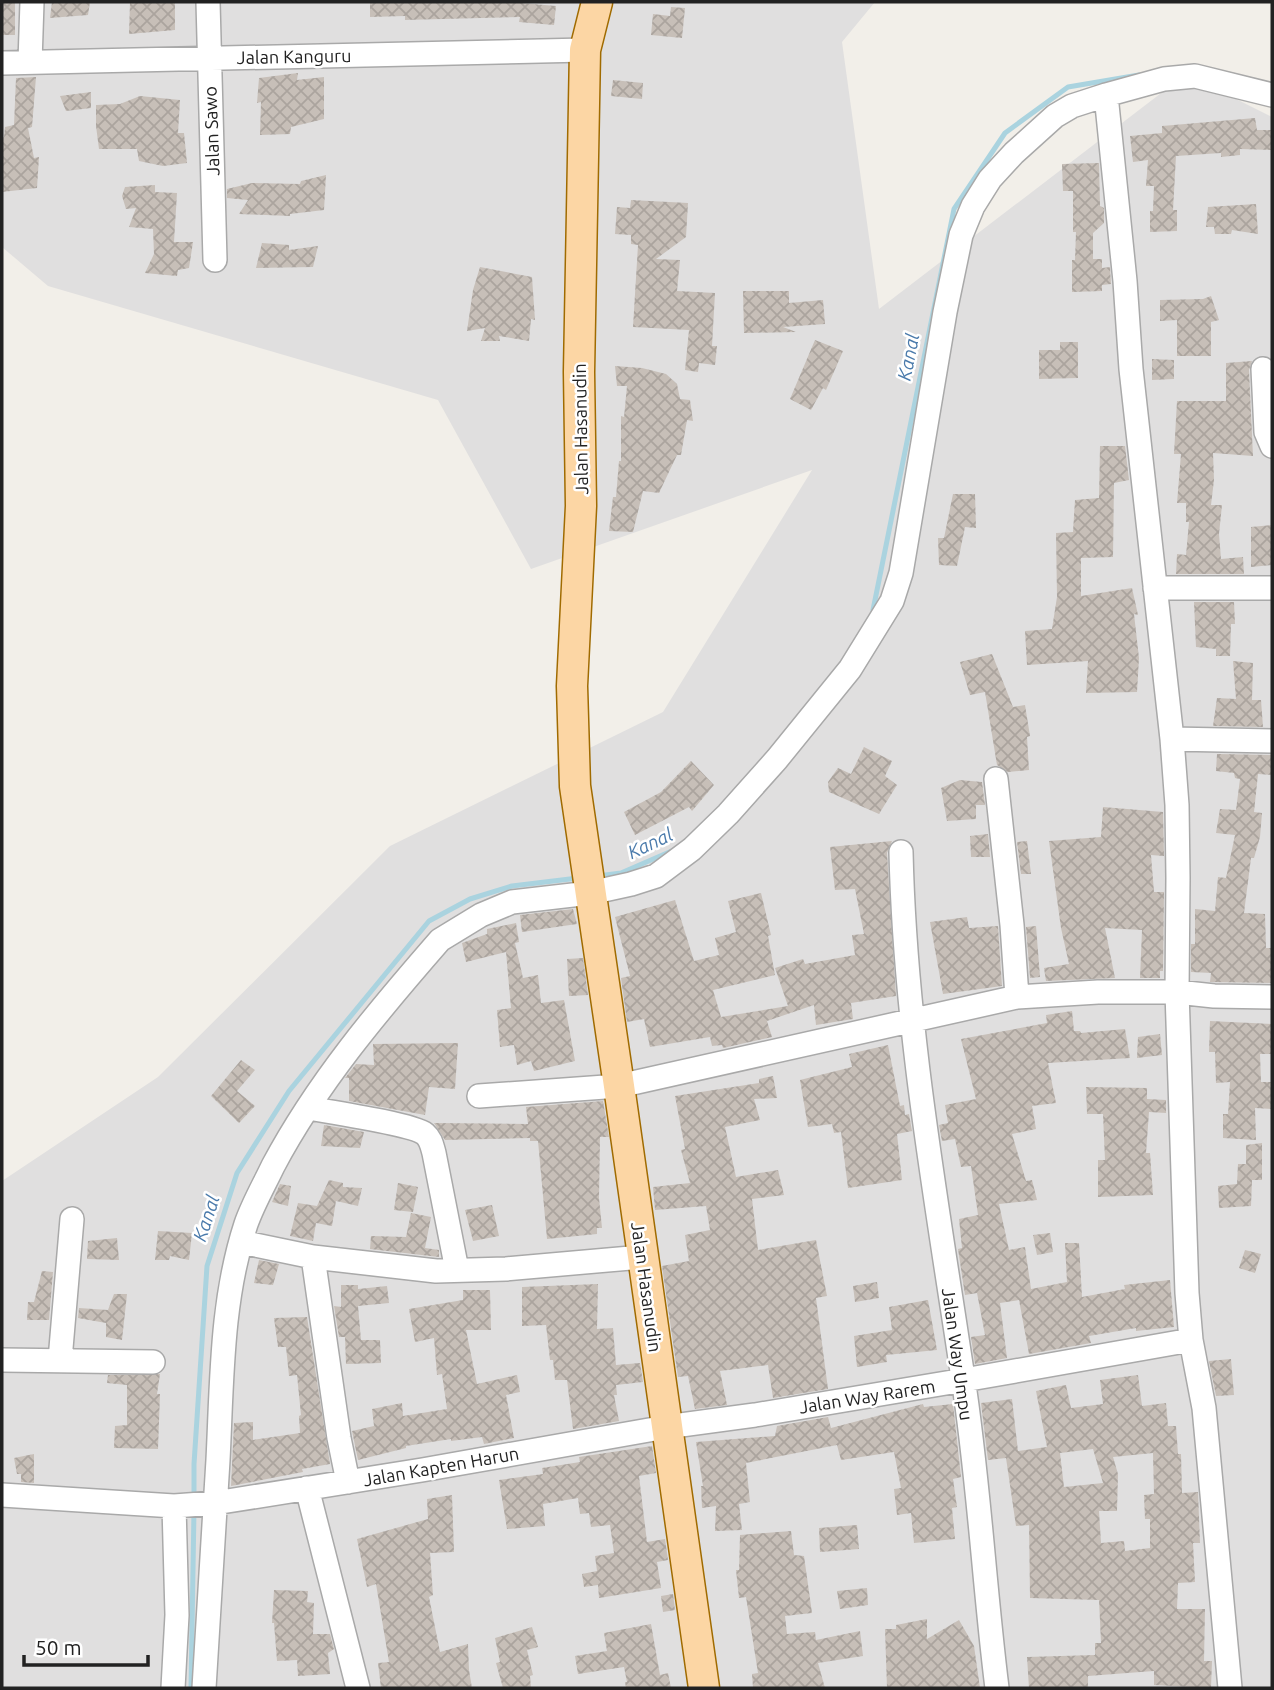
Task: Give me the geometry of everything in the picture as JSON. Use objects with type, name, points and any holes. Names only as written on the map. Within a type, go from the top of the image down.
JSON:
[{"type":"main road","name":"Jalan Hasanudin","points":[[596,2],[585,50],[579,372],[581,506],[572,686],[575,786],[704,1688]]},
{"type":"street","points":[[30,62],[32,2]]},
{"type":"street","name":"Jalan Sawo","points":[[208,2],[215,260]]},
{"type":"street","name":"Jalan Kanguru","points":[[2,63],[585,50]]},
{"type":"street","points":[[204,1688],[223,1340],[241,1242],[261,1190],[308,1108],[385,1005],[440,940],[481,915],[512,902],[631,884],[656,876],[692,849],[728,814],[850,669],[892,601],[901,573],[945,312],[961,235],[973,206],[990,179],[1014,153],[1055,116],[1072,106],[1164,79],[1195,76],[1272,95]]},
{"type":"street","points":[[1106,94],[1131,369],[1172,739],[1178,878],[1177,992],[1182,1198],[1191,1340],[1204,1408],[1230,1688]]},
{"type":"street","points":[[1263,369],[1266,432],[1272,446]]},
{"type":"street","points":[[1155,588],[1272,588]]},
{"type":"street","points":[[1172,739],[1272,741]]},
{"type":"street","points":[[996,779],[1017,997]]},
{"type":"street","name":"Jalan Way Umpu","points":[[901,852],[911,1020],[940,1235],[964,1380],[997,1688]]},
{"type":"street","points":[[479,1096],[619,1086],[1017,997],[1098,992],[1177,992],[1272,997]]},
{"type":"street","points":[[308,1108],[423,1132],[429,1139],[437,1167],[457,1270]]},
{"type":"street","points":[[60,1360],[72,1219]]},
{"type":"street","points":[[241,1242],[313,1257],[436,1271],[506,1269],[550,1263],[642,1257]]},
{"type":"street","points":[[313,1257],[337,1426],[348,1482]]},
{"type":"street","name":"Jalan Way Rarem","points":[[666,1427],[755,1415],[1191,1340]]},
{"type":"street","points":[[2,1360],[153,1362]]},
{"type":"street","name":"Jalan Kapten Harun","points":[[2,1495],[178,1506],[213,1503],[666,1427]]},
{"type":"street","points":[[307,1488],[358,1688]]},
{"type":"street","points":[[173,1688],[178,1506]]},
{"type":"shaded area","points":[[2,2],[875,2],[842,42],[879,309],[1186,74],[1272,117],[1272,1688],[2,1688],[2,1181],[158,1077],[390,846],[663,712],[812,470],[531,569],[438,400],[48,286],[2,247]]},
{"type":"building","points":[[2,2],[15,2],[15,35],[2,35]]},
{"type":"building","points":[[52,2],[90,2],[88,15],[50,18]]},
{"type":"building","points":[[130,2],[175,2],[175,30],[129,34]]},
{"type":"building","points":[[370,2],[510,2],[556,6],[554,25],[519,22],[520,17],[405,20],[405,16],[370,17]]},
{"type":"building","points":[[671,7],[685,8],[682,38],[651,35],[653,14],[670,16]]},
{"type":"building","points":[[298,73],[297,80],[324,77],[324,119],[291,127],[290,134],[260,135],[261,102],[257,103],[259,78]]},
{"type":"building","points":[[36,77],[32,127],[28,128],[34,158],[39,157],[37,188],[2,192],[2,139],[5,127],[14,125],[16,78]]},
{"type":"building","points":[[613,80],[643,83],[642,99],[611,96]]},
{"type":"building","points":[[91,92],[91,108],[66,111],[60,96]]},
{"type":"building","points":[[140,96],[180,100],[178,133],[184,133],[187,163],[163,166],[139,161],[137,149],[99,149],[96,105],[120,104]]},
{"type":"building","points":[[1255,118],[1257,130],[1272,130],[1272,150],[1240,149],[1240,155],[1221,157],[1221,153],[1176,156],[1173,210],[1177,210],[1177,231],[1150,232],[1154,186],[1146,186],[1148,160],[1133,162],[1130,136],[1162,133],[1162,126]]},
{"type":"building","points":[[1099,163],[1100,206],[1104,208],[1104,223],[1093,233],[1093,259],[1102,259],[1102,268],[1110,267],[1111,284],[1102,285],[1102,291],[1072,292],[1072,260],[1075,260],[1076,232],[1073,232],[1073,191],[1063,191],[1062,164]]},
{"type":"building","points":[[326,175],[324,210],[290,216],[239,214],[248,200],[227,198],[227,189],[252,183],[300,184],[301,181]]},
{"type":"building","points":[[155,185],[155,192],[177,193],[174,242],[193,242],[189,268],[178,270],[177,276],[145,273],[154,254],[153,229],[129,227],[136,208],[126,209],[122,196],[125,187]]},
{"type":"building","points":[[631,200],[688,203],[686,237],[656,259],[680,260],[677,291],[715,293],[712,346],[717,346],[715,365],[699,363],[698,372],[685,370],[689,330],[633,327],[638,245],[631,244],[631,235],[615,234],[617,207],[630,208]]},
{"type":"building","points":[[1256,204],[1258,234],[1232,230],[1231,234],[1215,234],[1214,227],[1206,227],[1208,207]]},
{"type":"building","points":[[262,243],[289,245],[289,250],[318,246],[313,267],[256,268]]},
{"type":"building","points":[[480,267],[532,277],[535,320],[531,319],[529,341],[499,336],[500,341],[481,341],[485,328],[467,331],[473,290]]},
{"type":"building","points":[[743,291],[789,291],[789,303],[823,300],[825,324],[783,327],[796,332],[744,333]]},
{"type":"building","points":[[1211,296],[1219,320],[1211,322],[1211,356],[1177,356],[1177,320],[1160,321],[1160,300],[1203,299]]},
{"type":"building","points":[[815,340],[843,351],[826,390],[823,388],[811,410],[790,399]]},
{"type":"building","points":[[1060,342],[1078,342],[1078,378],[1039,379],[1039,350],[1060,350]]},
{"type":"building","points":[[1152,359],[1174,360],[1174,379],[1152,380]]},
{"type":"building","points":[[1252,361],[1249,370],[1253,456],[1213,453],[1211,505],[1222,505],[1219,534],[1221,559],[1243,557],[1244,574],[1176,574],[1177,554],[1186,555],[1189,522],[1186,522],[1186,503],[1177,503],[1181,454],[1174,454],[1177,401],[1226,401],[1226,363]]},
{"type":"building","points":[[615,366],[642,368],[666,374],[677,384],[680,399],[690,400],[693,421],[687,420],[681,455],[677,455],[659,493],[643,491],[633,532],[609,531],[621,461],[621,416],[624,417],[627,386],[617,386]]},
{"type":"building","points":[[1100,446],[1125,446],[1129,480],[1114,483],[1113,557],[1081,558],[1081,596],[1132,588],[1138,615],[1134,614],[1139,658],[1137,692],[1086,693],[1088,661],[1027,665],[1025,631],[1052,629],[1057,597],[1056,533],[1073,532],[1075,500],[1099,498]]},
{"type":"building","points":[[953,494],[975,494],[976,528],[965,527],[957,566],[939,565],[938,538],[944,538]]},
{"type":"building","points":[[1272,525],[1272,565],[1251,567],[1251,527]]},
{"type":"building","points":[[1194,602],[1234,602],[1235,624],[1231,624],[1230,656],[1216,656],[1216,649],[1196,647]]},
{"type":"building","points":[[992,654],[1013,707],[1025,705],[1030,736],[1027,737],[1029,770],[1008,772],[997,765],[985,692],[970,695],[960,662]]},
{"type":"building","points":[[1233,661],[1253,663],[1252,700],[1261,700],[1263,727],[1213,726],[1217,698],[1236,699]]},
{"type":"building","points":[[864,747],[892,761],[885,776],[897,785],[879,814],[829,792],[828,782],[838,768],[851,774]]},
{"type":"building","points":[[1217,754],[1272,755],[1272,775],[1258,774],[1254,812],[1262,813],[1260,837],[1254,858],[1251,858],[1244,913],[1265,914],[1266,948],[1272,948],[1272,983],[1210,982],[1211,973],[1191,972],[1191,944],[1195,944],[1195,909],[1215,911],[1218,877],[1226,878],[1235,835],[1216,833],[1220,809],[1236,810],[1240,779],[1235,778],[1234,773],[1216,771]]},
{"type":"building","points":[[691,761],[714,785],[692,811],[689,807],[635,835],[624,812],[661,792]]},
{"type":"building","points":[[960,780],[982,782],[985,805],[976,805],[976,819],[947,821],[941,788]]},
{"type":"building","points":[[1103,807],[1163,812],[1164,856],[1151,855],[1154,892],[1164,892],[1163,971],[1160,971],[1160,978],[1140,978],[1142,930],[1105,928],[1115,978],[1046,981],[1044,968],[1069,964],[1061,928],[1049,841],[1101,837]]},
{"type":"building","points":[[988,834],[990,857],[971,857],[970,836]]},
{"type":"building","points":[[892,841],[887,853],[896,996],[851,1003],[853,1019],[816,1025],[814,1005],[767,1021],[772,1037],[723,1048],[722,1045],[712,1046],[710,1037],[650,1047],[644,1019],[627,1022],[621,978],[630,976],[615,917],[675,900],[694,961],[719,955],[715,938],[736,932],[728,901],[761,893],[771,935],[768,936],[775,975],[713,990],[721,1017],[788,1006],[775,968],[803,959],[805,964],[855,955],[852,935],[864,934],[855,889],[835,890],[830,847]]},
{"type":"building","points":[[1027,841],[1031,874],[1021,874],[1017,842]]},
{"type":"building","points":[[573,909],[577,924],[522,932],[520,915]]},
{"type":"building","points":[[967,917],[969,928],[998,926],[1002,986],[943,994],[930,922]]},
{"type":"building","points":[[516,923],[519,942],[515,943],[523,978],[538,975],[541,1003],[564,1000],[575,1061],[534,1071],[531,1061],[517,1065],[514,1045],[500,1047],[497,1010],[511,1008],[506,952],[466,962],[462,943],[487,934],[487,929]]},
{"type":"building","points":[[1036,926],[1040,977],[1030,978],[1026,927]]},
{"type":"building","points":[[583,958],[588,995],[569,996],[567,959]]},
{"type":"building","points":[[1072,1011],[1074,1031],[1081,1033],[1125,1029],[1130,1058],[1048,1063],[1056,1103],[1032,1106],[1036,1129],[1012,1134],[1026,1181],[1032,1180],[1037,1200],[999,1204],[1009,1250],[1025,1247],[1031,1289],[1067,1282],[1065,1243],[1079,1243],[1082,1297],[1125,1289],[1124,1285],[1170,1280],[1174,1327],[1136,1331],[1136,1328],[1089,1336],[1091,1343],[1029,1354],[1019,1300],[1000,1303],[1007,1358],[975,1364],[971,1337],[985,1335],[977,1293],[965,1295],[958,1249],[962,1248],[959,1219],[978,1215],[971,1166],[961,1167],[955,1139],[942,1141],[939,1125],[948,1123],[945,1105],[976,1099],[961,1039],[1047,1023],[1046,1015]]},
{"type":"building","points":[[1210,1021],[1272,1024],[1272,1054],[1260,1054],[1261,1082],[1272,1082],[1272,1109],[1255,1108],[1256,1140],[1223,1138],[1223,1114],[1228,1114],[1230,1082],[1216,1083],[1215,1052],[1209,1052]]},
{"type":"building","points":[[1160,1034],[1162,1055],[1137,1058],[1138,1037]]},
{"type":"building","points":[[458,1043],[455,1089],[429,1087],[425,1115],[349,1101],[349,1078],[345,1078],[356,1064],[374,1065],[373,1044]]},
{"type":"building","points":[[888,1045],[900,1106],[904,1105],[905,1115],[909,1114],[912,1131],[897,1134],[902,1180],[848,1188],[841,1132],[834,1133],[832,1124],[808,1127],[800,1080],[852,1067],[849,1054]]},
{"type":"building","points":[[241,1060],[255,1070],[237,1091],[255,1106],[239,1123],[211,1096]]},
{"type":"building","points":[[773,1076],[777,1098],[754,1099],[760,1120],[725,1127],[736,1177],[778,1170],[784,1195],[752,1199],[758,1250],[816,1240],[827,1296],[816,1298],[828,1389],[773,1398],[768,1365],[720,1371],[727,1405],[695,1409],[688,1376],[678,1377],[662,1266],[689,1261],[685,1235],[710,1230],[706,1206],[655,1210],[653,1187],[690,1183],[681,1150],[685,1149],[675,1096],[759,1083],[759,1079]]},
{"type":"building","points":[[1086,1087],[1147,1088],[1147,1099],[1166,1100],[1166,1113],[1149,1112],[1146,1153],[1150,1153],[1153,1195],[1098,1197],[1098,1160],[1105,1160],[1103,1114],[1087,1114]]},
{"type":"building","points":[[603,1101],[609,1137],[600,1137],[599,1198],[602,1228],[597,1228],[597,1234],[547,1239],[538,1141],[530,1141],[530,1138],[445,1140],[434,1123],[528,1124],[526,1107]]},
{"type":"building","points":[[324,1125],[364,1132],[360,1148],[321,1146]]},
{"type":"building","points":[[1262,1143],[1262,1180],[1252,1180],[1251,1206],[1219,1208],[1218,1186],[1237,1184],[1238,1164],[1246,1164],[1246,1145]]},
{"type":"building","points":[[329,1180],[343,1183],[343,1187],[362,1188],[358,1206],[336,1201],[332,1226],[316,1223],[313,1241],[290,1236],[298,1203],[317,1206]]},
{"type":"building","points":[[398,1183],[418,1187],[413,1212],[394,1210]]},
{"type":"building","points":[[280,1184],[291,1186],[288,1206],[272,1202]]},
{"type":"building","points":[[492,1205],[499,1236],[473,1241],[465,1210]]},
{"type":"building","points":[[411,1213],[431,1217],[425,1248],[439,1250],[439,1257],[370,1249],[371,1236],[406,1237]]},
{"type":"building","points":[[158,1231],[192,1233],[189,1260],[170,1256],[169,1260],[155,1260]]},
{"type":"building","points":[[1050,1233],[1053,1252],[1037,1255],[1033,1235]]},
{"type":"building","points":[[117,1238],[119,1260],[87,1259],[88,1241]]},
{"type":"building","points":[[1245,1250],[1261,1254],[1255,1273],[1239,1268]]},
{"type":"building","points":[[259,1260],[279,1264],[273,1285],[254,1283]]},
{"type":"building","points":[[42,1271],[53,1272],[49,1320],[27,1320],[28,1302],[34,1302]]},
{"type":"building","points":[[877,1282],[879,1298],[855,1302],[853,1286]]},
{"type":"building","points":[[598,1284],[597,1329],[613,1328],[616,1365],[640,1363],[643,1382],[616,1385],[617,1395],[614,1395],[619,1421],[573,1429],[567,1380],[555,1380],[546,1325],[522,1326],[522,1287]]},
{"type":"building","points":[[341,1285],[358,1285],[358,1289],[387,1286],[389,1303],[358,1306],[361,1340],[380,1340],[381,1363],[346,1364],[345,1337],[339,1337],[334,1306],[341,1307]]},
{"type":"building","points":[[463,1290],[490,1290],[491,1330],[466,1330],[477,1384],[517,1375],[520,1392],[506,1395],[514,1438],[484,1444],[482,1437],[451,1439],[406,1446],[358,1460],[352,1431],[374,1426],[372,1409],[402,1403],[403,1416],[447,1409],[442,1374],[437,1375],[434,1338],[415,1342],[409,1309],[463,1300]]},
{"type":"building","points":[[114,1294],[127,1294],[122,1340],[106,1337],[106,1323],[78,1318],[79,1308],[108,1310]]},
{"type":"building","points":[[928,1300],[937,1350],[886,1355],[887,1362],[857,1367],[854,1336],[892,1330],[889,1307]]},
{"type":"building","points":[[307,1317],[330,1464],[231,1486],[234,1423],[253,1422],[253,1440],[300,1433],[297,1375],[289,1376],[286,1347],[278,1347],[274,1318]]},
{"type":"building","points":[[1231,1359],[1234,1395],[1216,1396],[1209,1361]]},
{"type":"building","points":[[160,1374],[157,1394],[160,1394],[158,1449],[114,1448],[115,1426],[127,1425],[127,1385],[107,1383],[108,1375]]},
{"type":"building","points":[[1138,1375],[1142,1406],[1166,1403],[1168,1426],[1176,1426],[1178,1454],[1181,1454],[1182,1493],[1198,1492],[1200,1543],[1193,1543],[1195,1582],[1178,1583],[1177,1609],[1205,1609],[1204,1661],[1212,1661],[1211,1688],[1154,1685],[1154,1671],[1088,1676],[1088,1688],[1029,1688],[1027,1657],[1095,1655],[1095,1643],[1101,1643],[1099,1600],[1030,1598],[1029,1525],[1016,1526],[1006,1458],[988,1460],[981,1403],[1012,1399],[1018,1451],[1047,1447],[1036,1391],[1066,1385],[1071,1408],[1103,1404],[1100,1380]],"holes":[[[1093,1449],[1103,1483],[1064,1487],[1060,1453]],[[1153,1453],[1154,1494],[1144,1495],[1145,1519],[1150,1519],[1150,1548],[1125,1551],[1124,1541],[1101,1543],[1099,1511],[1117,1511],[1118,1474],[1113,1457]]]},
{"type":"building","points":[[923,1404],[924,1407],[953,1404],[961,1477],[953,1479],[957,1507],[952,1508],[955,1539],[914,1543],[911,1513],[897,1515],[894,1489],[901,1488],[894,1452],[841,1460],[837,1445],[746,1463],[750,1502],[739,1504],[742,1530],[715,1531],[716,1506],[702,1508],[703,1486],[696,1442],[775,1436],[777,1426],[828,1417],[831,1428]]},
{"type":"building","points":[[652,1446],[656,1473],[639,1476],[647,1542],[665,1539],[668,1560],[657,1562],[661,1588],[599,1598],[598,1585],[584,1587],[582,1574],[597,1571],[595,1556],[614,1553],[610,1525],[591,1527],[589,1513],[580,1514],[578,1498],[543,1504],[545,1526],[507,1529],[499,1480],[543,1474],[542,1468],[580,1462],[579,1457]]},
{"type":"building","points":[[34,1454],[34,1483],[21,1482],[21,1474],[17,1474],[14,1458]]},
{"type":"building","points":[[452,1495],[454,1552],[430,1553],[433,1595],[429,1597],[440,1652],[468,1644],[472,1688],[381,1688],[378,1663],[389,1662],[376,1584],[367,1587],[357,1539],[428,1519],[427,1499]]},
{"type":"building","points":[[857,1525],[859,1549],[820,1552],[819,1528]]},
{"type":"building","points":[[791,1531],[794,1555],[804,1556],[812,1613],[785,1616],[787,1634],[815,1632],[816,1640],[860,1631],[863,1656],[818,1663],[825,1688],[753,1688],[752,1674],[758,1673],[746,1597],[739,1598],[736,1570],[739,1570],[740,1535]]},
{"type":"building","points":[[867,1588],[868,1605],[840,1609],[837,1591]]},
{"type":"building","points":[[274,1590],[308,1591],[307,1602],[314,1603],[313,1634],[330,1634],[334,1649],[328,1653],[330,1674],[298,1676],[297,1660],[277,1661],[272,1623]]},
{"type":"building","points":[[673,1594],[675,1610],[663,1612],[661,1596]]},
{"type":"building","points":[[927,1619],[927,1639],[959,1620],[974,1646],[980,1688],[887,1688],[885,1629],[896,1629],[896,1625]]},
{"type":"building","points":[[651,1624],[660,1675],[668,1673],[671,1688],[626,1688],[624,1667],[578,1674],[575,1656],[607,1651],[604,1633]]},
{"type":"building","points":[[532,1627],[538,1647],[527,1650],[533,1675],[530,1676],[531,1688],[503,1688],[496,1663],[500,1662],[495,1638]]},
{"type":"waterway","name":"Kanal","points":[[873,610],[954,209],[1005,133],[1068,87],[1139,75]]},
{"type":"waterway","name":"Kanal","points":[[598,876],[621,873],[674,850]]},
{"type":"waterway","name":"Kanal","points":[[194,1500],[207,1266],[237,1173],[289,1091],[429,921],[470,899],[512,886],[578,878]]},
{"type":"waterway","name":"Kanal","points":[[191,1688],[194,1510]]}]
